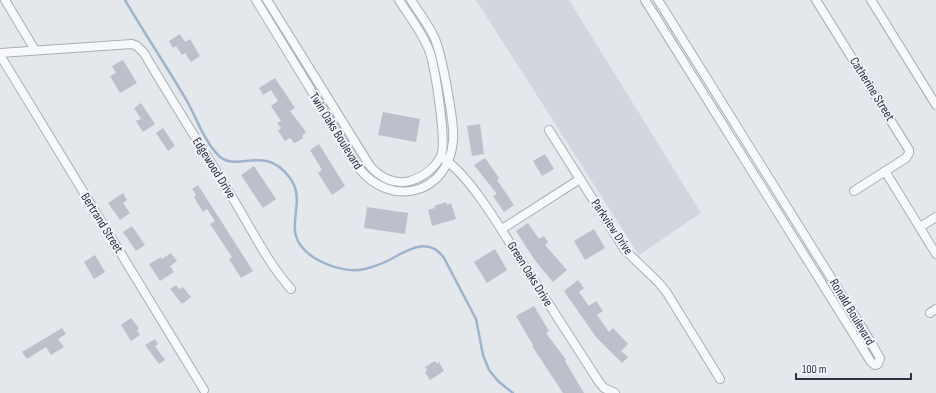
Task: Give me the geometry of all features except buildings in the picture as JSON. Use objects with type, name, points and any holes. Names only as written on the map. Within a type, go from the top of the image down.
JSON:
[{"type":"street","points":[[0,54],[35,50],[5,0]]},
{"type":"street","name":"Twin Oaks Boulevard","points":[[256,0],[358,167],[372,182],[390,191],[401,192],[416,190],[433,182],[448,162]]},
{"type":"street","name":"Twin Oaks Boulevard","points":[[267,0],[374,171],[392,181],[410,181],[429,171],[440,157]]},
{"type":"street","points":[[399,0],[425,42],[431,56],[443,136],[440,157]]},
{"type":"street","points":[[411,0],[432,32],[440,52],[453,131],[452,150],[448,162]]},
{"type":"street","name":"Ronald Boulevard","points":[[645,0],[871,362],[875,365],[878,364],[880,358],[658,0]]},
{"type":"street","name":"Catherine Street","points":[[816,0],[909,150],[908,156],[854,191]]},
{"type":"street","points":[[871,0],[936,106]]},
{"type":"street","name":"Edgewood Drive","points":[[35,50],[132,44],[137,46],[144,53],[183,121],[205,153],[272,266],[291,289]]},
{"type":"street","name":"Bertrand Street","points":[[0,54],[204,390]]},
{"type":"street","points":[[686,65],[695,59]]},
{"type":"street","name":"Parkview Drive","points":[[549,130],[625,250],[659,282],[720,379]]},
{"type":"street","name":"Green Oaks Drive","points":[[440,157],[448,162],[467,182],[502,229],[598,382],[604,388],[615,393]]},
{"type":"street","points":[[750,167],[759,162]]},
{"type":"street","points":[[885,171],[936,254]]},
{"type":"street","points":[[502,229],[580,179]]},
{"type":"street","points":[[920,227],[936,217]]},
{"type":"street","points":[[814,270],[823,265]]},
{"type":"shaded area","points":[[476,0],[569,0],[701,213],[639,255]]},
{"type":"waterway","points":[[125,0],[187,101],[209,144],[219,156],[234,162],[252,160],[271,162],[281,168],[290,178],[295,188],[297,199],[295,228],[297,238],[302,248],[313,257],[325,263],[338,268],[352,270],[365,269],[378,265],[408,250],[423,246],[430,247],[437,251],[444,258],[476,319],[483,355],[489,370],[498,381],[513,393]]}]
